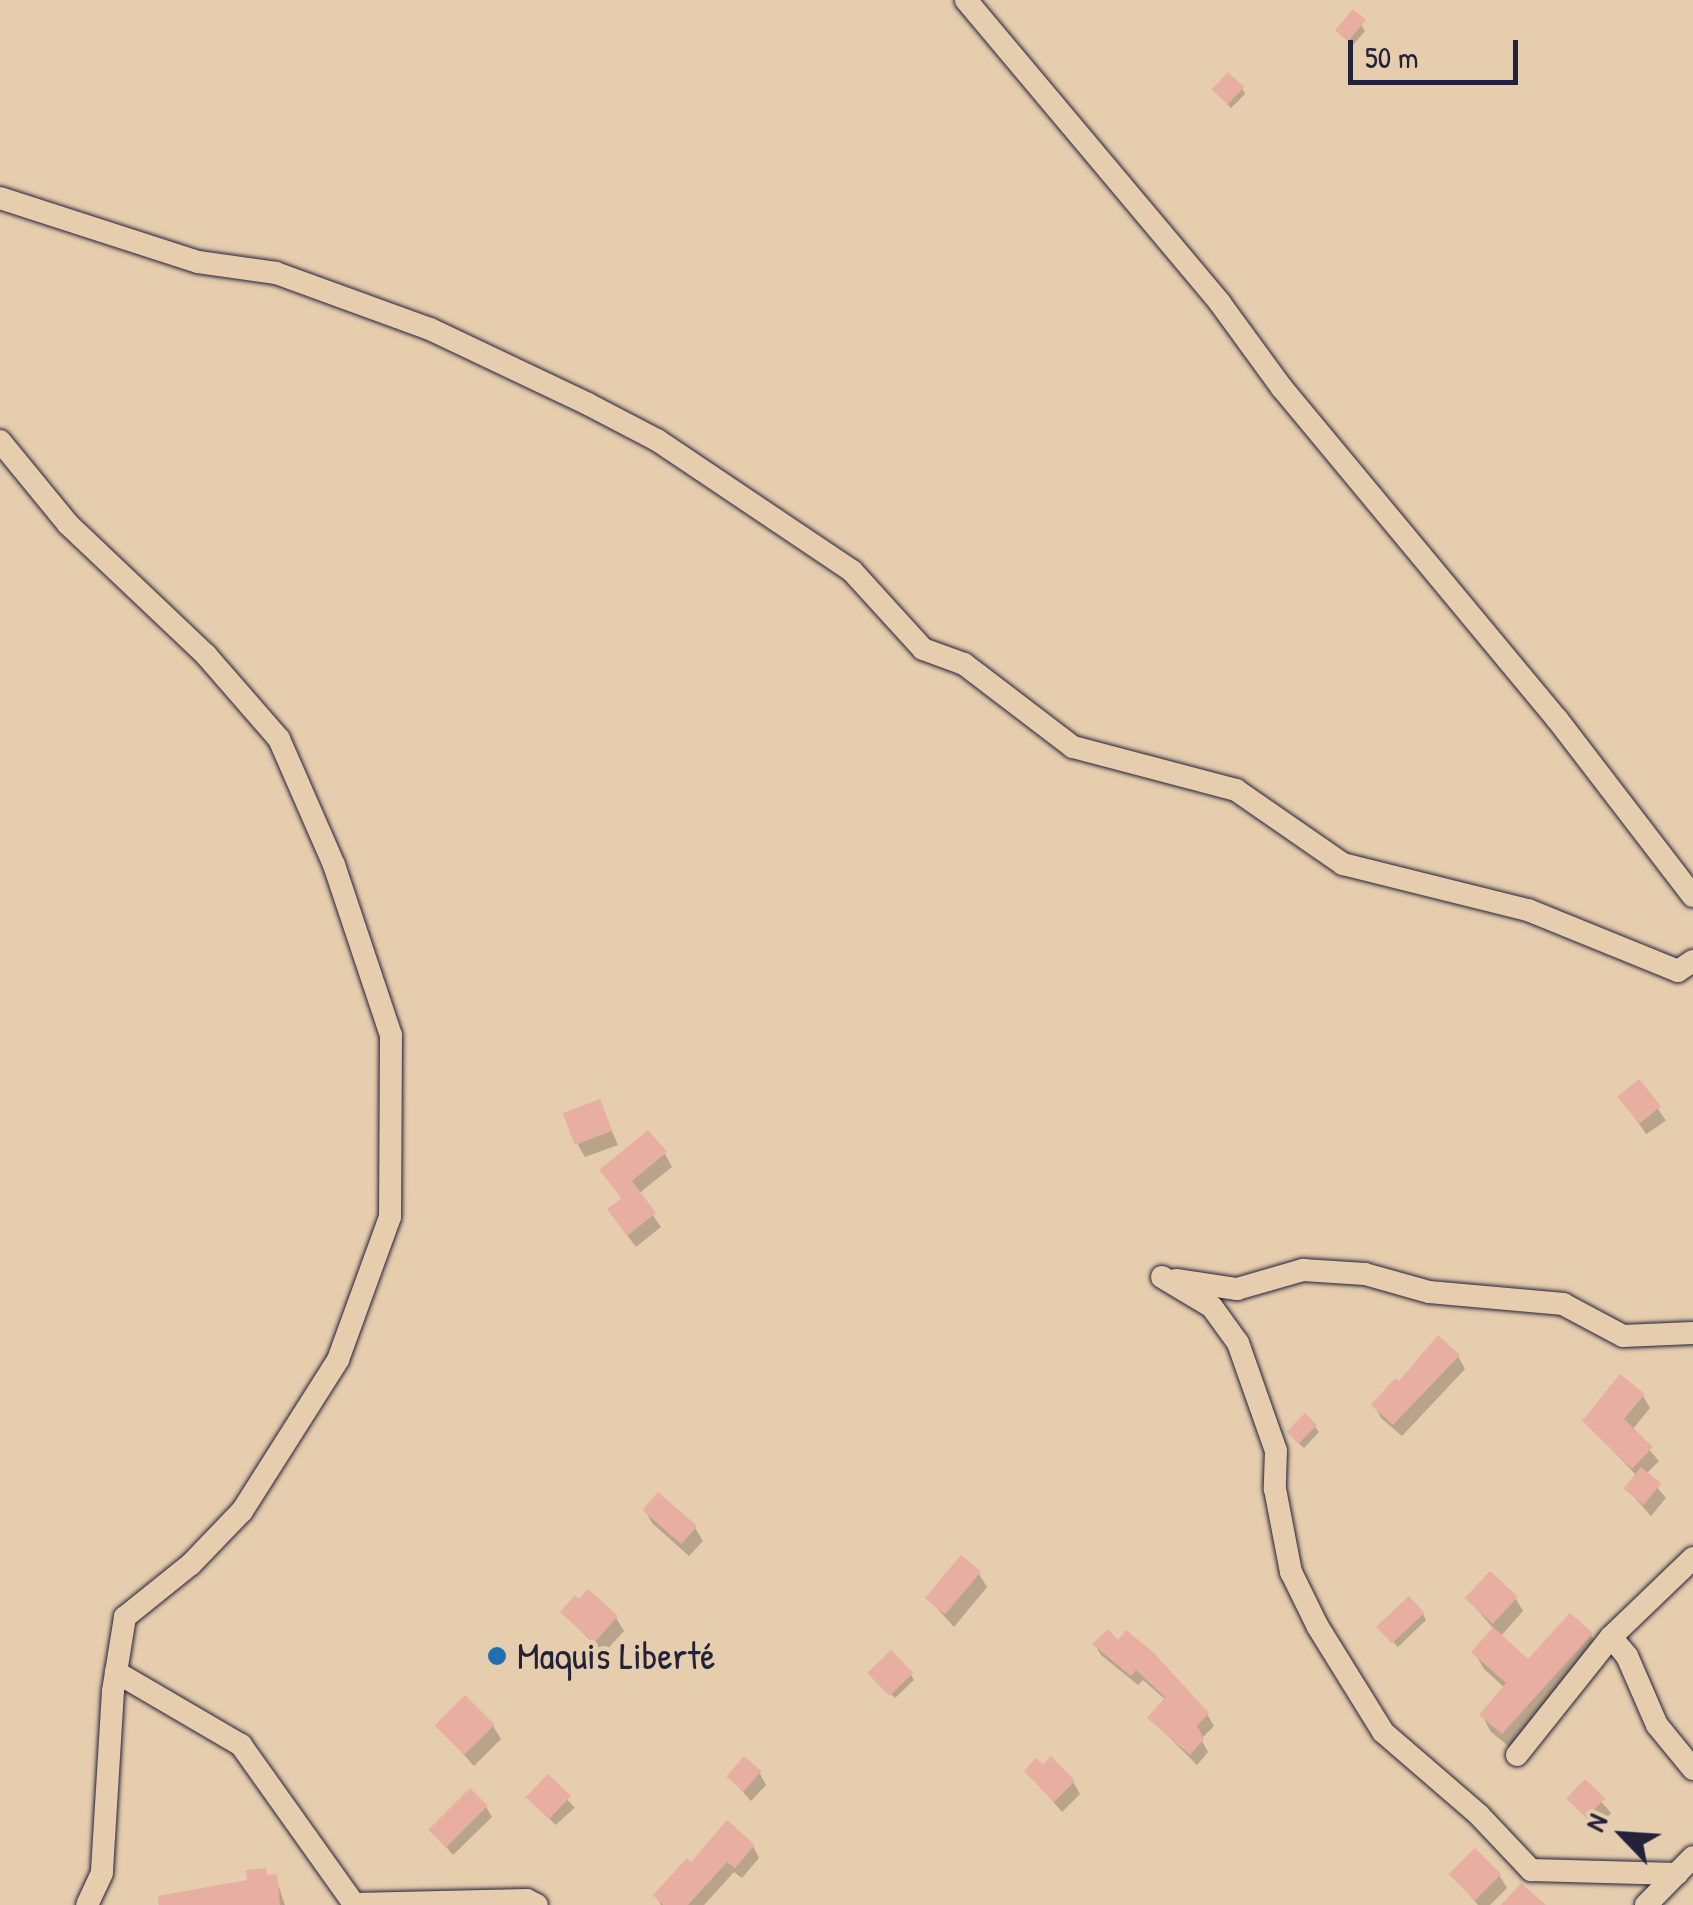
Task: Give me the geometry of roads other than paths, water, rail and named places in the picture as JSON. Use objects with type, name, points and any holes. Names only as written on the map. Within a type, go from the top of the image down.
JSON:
[{"type":"street","points":[[966,0],[1220,303],[1282,388],[1556,719],[1693,896]]},
{"type":"street","points":[[0,198],[198,262],[276,273],[430,329],[588,404],[658,440],[852,571],[923,650],[964,664],[1072,747],[1236,790],[1343,864],[1528,910],[1678,971],[1693,962]]},
{"type":"street","points":[[0,440],[68,524],[206,655],[279,738],[334,865],[391,1035],[390,1217],[338,1360],[242,1511],[191,1564],[125,1617],[116,1672],[102,1873],[87,1905]]},
{"type":"street","points":[[1685,1865],[1531,1870],[1479,1815],[1384,1732],[1318,1627],[1291,1572],[1275,1490],[1276,1451],[1238,1343],[1212,1307],[1162,1278],[1236,1289],[1303,1270],[1365,1274],[1428,1292],[1563,1304],[1623,1336],[1693,1333]]},
{"type":"street","points":[[1516,1754],[1611,1637],[1693,1558]]},
{"type":"street","points":[[1611,1637],[1627,1656],[1657,1725],[1693,1769]]},
{"type":"street","points":[[116,1672],[241,1745],[354,1904],[527,1900],[537,1905]]},
{"type":"street","points":[[1646,1905],[1685,1865]]},
{"type":"place","name":"Maquis Liberté","points":[[497,1656]]}]
